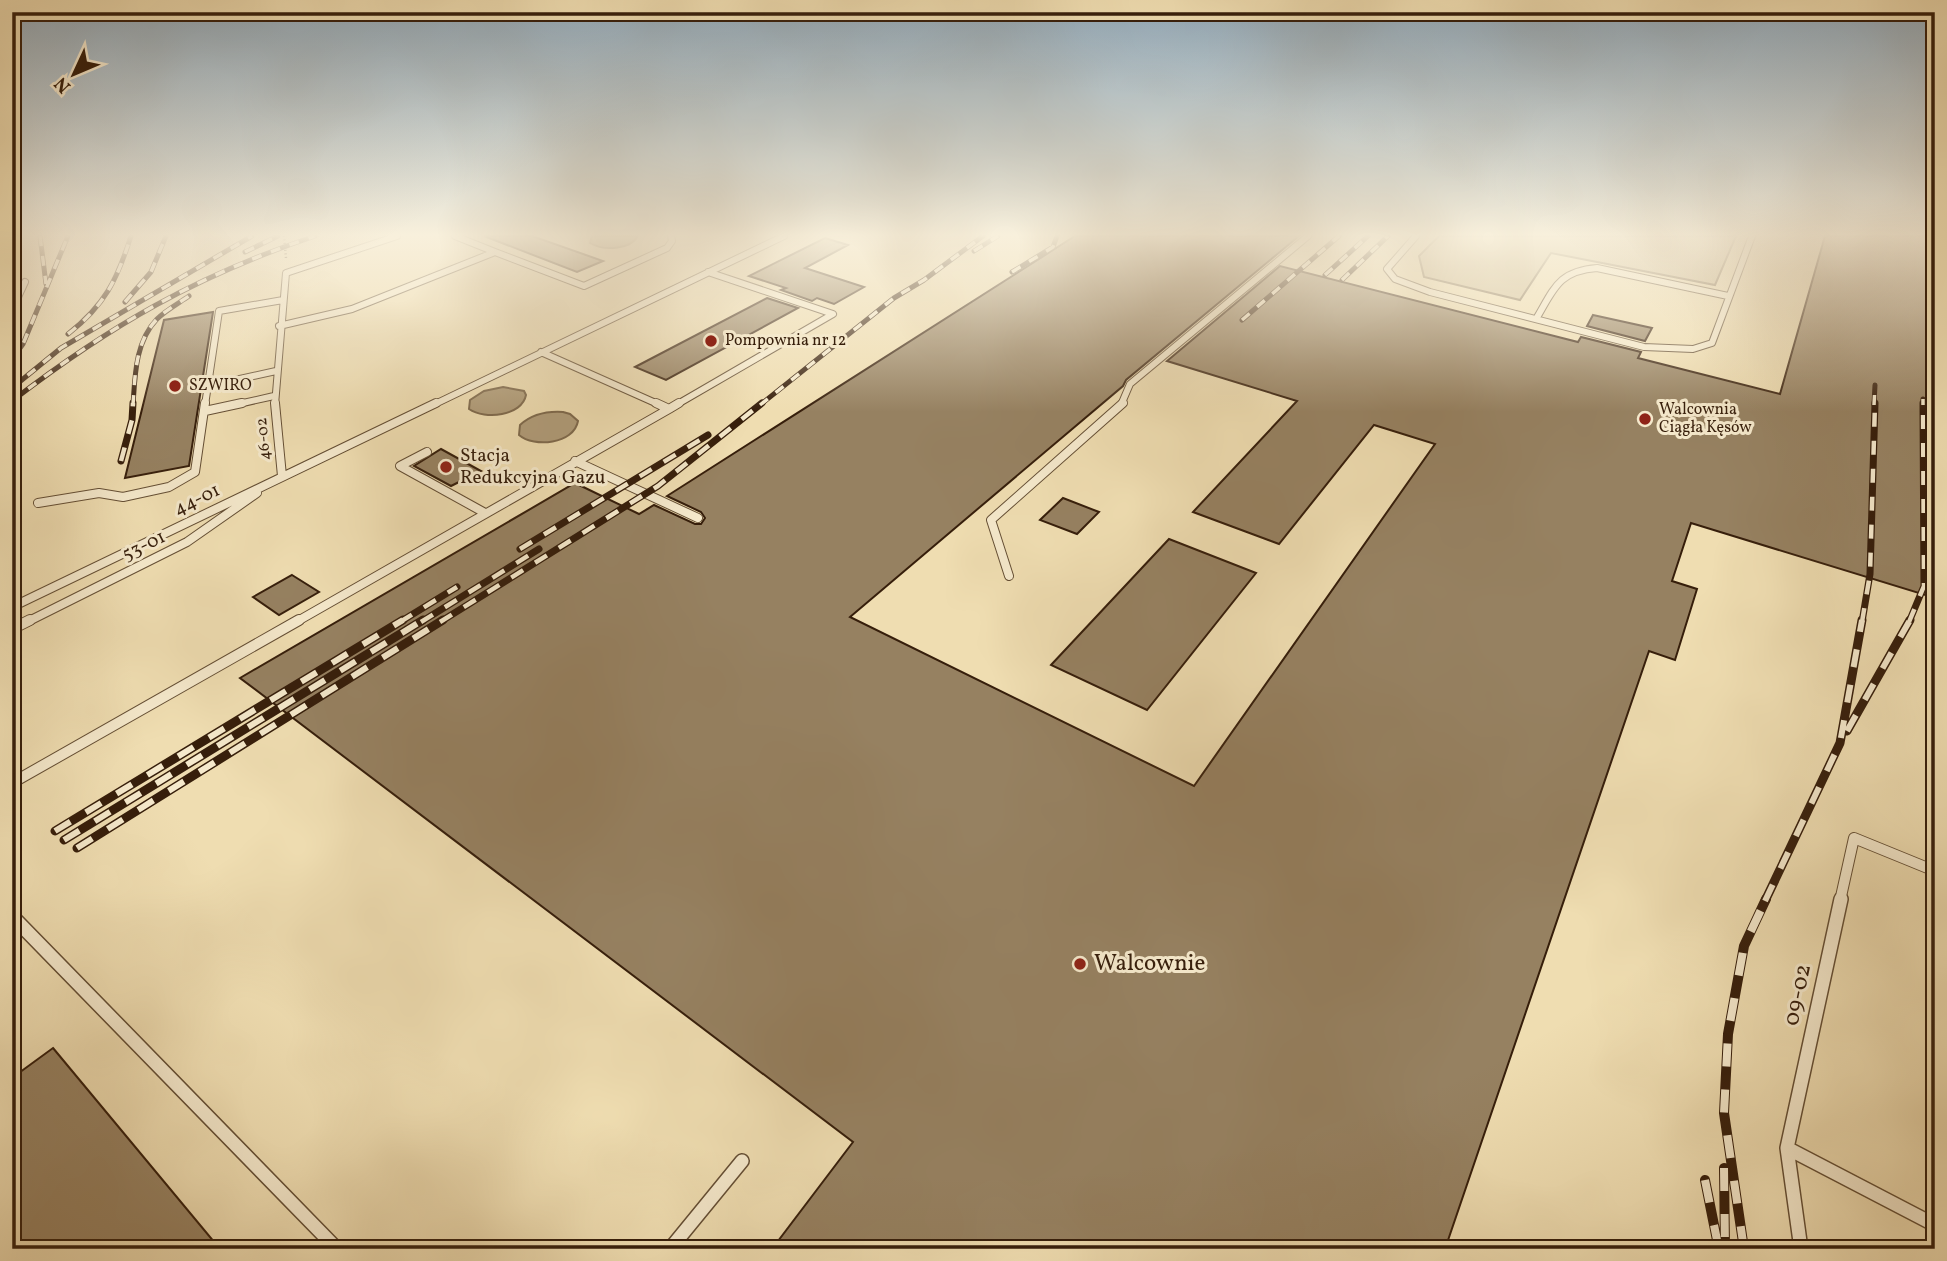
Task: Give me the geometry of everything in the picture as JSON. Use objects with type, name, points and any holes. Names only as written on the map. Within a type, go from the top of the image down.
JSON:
[{"type":"lane","name":"46-02","points":[[282,476],[274,396],[284,295]]},
{"type":"lane","points":[[279,327],[352,309],[388,295]]},
{"type":"lane","points":[[282,476],[660,295]]},
{"type":"lane","points":[[12,783],[833,314],[776,295]]},
{"type":"lane","points":[[1009,576],[991,520],[1123,403],[1130,384],[1237,295]]},
{"type":"lane","points":[[1441,295],[1644,347],[1693,349],[1712,343],[1728,296],[1723,295]]},
{"type":"lane","points":[[1536,319],[1551,295]]},
{"type":"lane","points":[[37,503],[99,493],[123,497],[169,487],[195,472],[219,311],[283,300]]},
{"type":"lane","points":[[541,352],[669,408]]},
{"type":"lane","points":[[208,386],[276,371]]},
{"type":"lane","points":[[205,411],[274,396]]},
{"type":"lane","points":[[426,452],[400,466],[485,513]]},
{"type":"lane","points":[[575,461],[698,518]]},
{"type":"lane","name":"44-01","points":[[12,607],[282,476]]},
{"type":"lane","name":"53-01","points":[[12,629],[187,542],[282,476]]},
{"type":"lane","name":"09-02","points":[[1801,1249],[1787,1148],[1854,838],[1935,871]]},
{"type":"lane","points":[[12,916],[337,1249]]},
{"type":"lane","points":[[1787,1148],[1935,1226]]},
{"type":"lane","points":[[670,1249],[742,1161]]},
{"type":"shaded area","points":[[1498,295],[1523,295],[1520,300]]},
{"type":"shaded area","points":[[503,387],[524,391],[526,395],[518,408],[493,415],[469,409],[470,400],[484,391]]},
{"type":"shaded area","points":[[563,412],[578,421],[575,429],[562,439],[534,442],[519,435],[520,425],[530,418]]},
{"type":"building","points":[[795,295],[850,295],[834,304],[817,298],[812,301]]},
{"type":"building","name":"Walcownie","points":[[983,295],[1228,295],[850,617],[1194,786],[1435,444],[1374,425],[1279,544],[1193,512],[1297,401],[1167,361],[1246,295],[1393,295],[1578,342],[1581,337],[1641,352],[1638,358],[1780,394],[1808,295],[1935,295],[1935,598],[1691,523],[1672,581],[1697,589],[1675,660],[1649,651],[1445,1249],[772,1249],[853,1142],[240,678],[575,483],[639,514],[654,505],[695,524],[701,524],[705,518],[701,512],[667,496]]},
{"type":"building","name":"Pompownia nr 12","points":[[767,298],[798,308],[666,380],[635,367]]},
{"type":"building","name":"SZWIRO","points":[[213,312],[189,466],[125,478],[164,320]]},
{"type":"building","points":[[1593,315],[1652,328],[1645,341],[1587,326]]},
{"type":"building","name":"Stacja Redukcyjna Gazu","points":[[441,449],[481,471],[451,486],[414,466]]},
{"type":"building","points":[[1063,498],[1099,512],[1077,534],[1040,520]]},
{"type":"building","points":[[1169,539],[1256,573],[1147,710],[1051,665]]},
{"type":"building","points":[[292,575],[319,592],[279,615],[253,597]]},
{"type":"building","points":[[53,1048],[220,1249],[12,1249],[12,1078]]},
{"type":"railway","points":[[12,359],[23,344],[43,295]]},
{"type":"railway","points":[[68,334],[106,295]]},
{"type":"railway","points":[[125,302],[131,295]]},
{"type":"railway","points":[[12,388],[61,348],[152,295]]},
{"type":"railway","points":[[12,401],[84,349],[176,295]]},
{"type":"railway","points":[[760,405],[899,295]]},
{"type":"railway","points":[[1242,320],[1271,295]]},
{"type":"railway","points":[[133,405],[134,383],[144,338],[157,319],[189,296]]},
{"type":"railway","points":[[1874,405],[1875,385]]},
{"type":"railway","points":[[121,461],[132,420],[133,403]]},
{"type":"railway","points":[[440,622],[658,486],[762,403]]},
{"type":"railway","points":[[1862,622],[1870,574],[1875,403]]},
{"type":"railway","points":[[1909,621],[1924,586],[1923,403]]},
{"type":"railway","points":[[520,549],[708,435]]},
{"type":"railway","points":[[421,622],[539,549]]},
{"type":"railway","points":[[400,622],[457,587]]},
{"type":"railway","points":[[55,831],[403,620]]},
{"type":"railway","points":[[64,840],[423,620]]},
{"type":"railway","points":[[77,848],[443,620]]},
{"type":"railway","points":[[1765,901],[1840,743],[1862,620]]},
{"type":"railway","points":[[1847,731],[1909,621]]},
{"type":"railway","points":[[1744,1249],[1724,1113],[1728,1034],[1744,946],[1766,899]]},
{"type":"railway","points":[[1724,1168],[1725,1249]]},
{"type":"railway","points":[[1705,1180],[1718,1245]]},
{"type":"place","name":"Pompownia nr 12","points":[[711,341]]},
{"type":"place","name":"SZWIRO","points":[[175,386]]},
{"type":"place","name":"Walcownia Ciągła Kęsów","points":[[1645,419]]},
{"type":"place","name":"Stacja Redukcyjna Gazu","points":[[446,467]]},
{"type":"place","name":"Walcownie","points":[[1080,964]]}]
